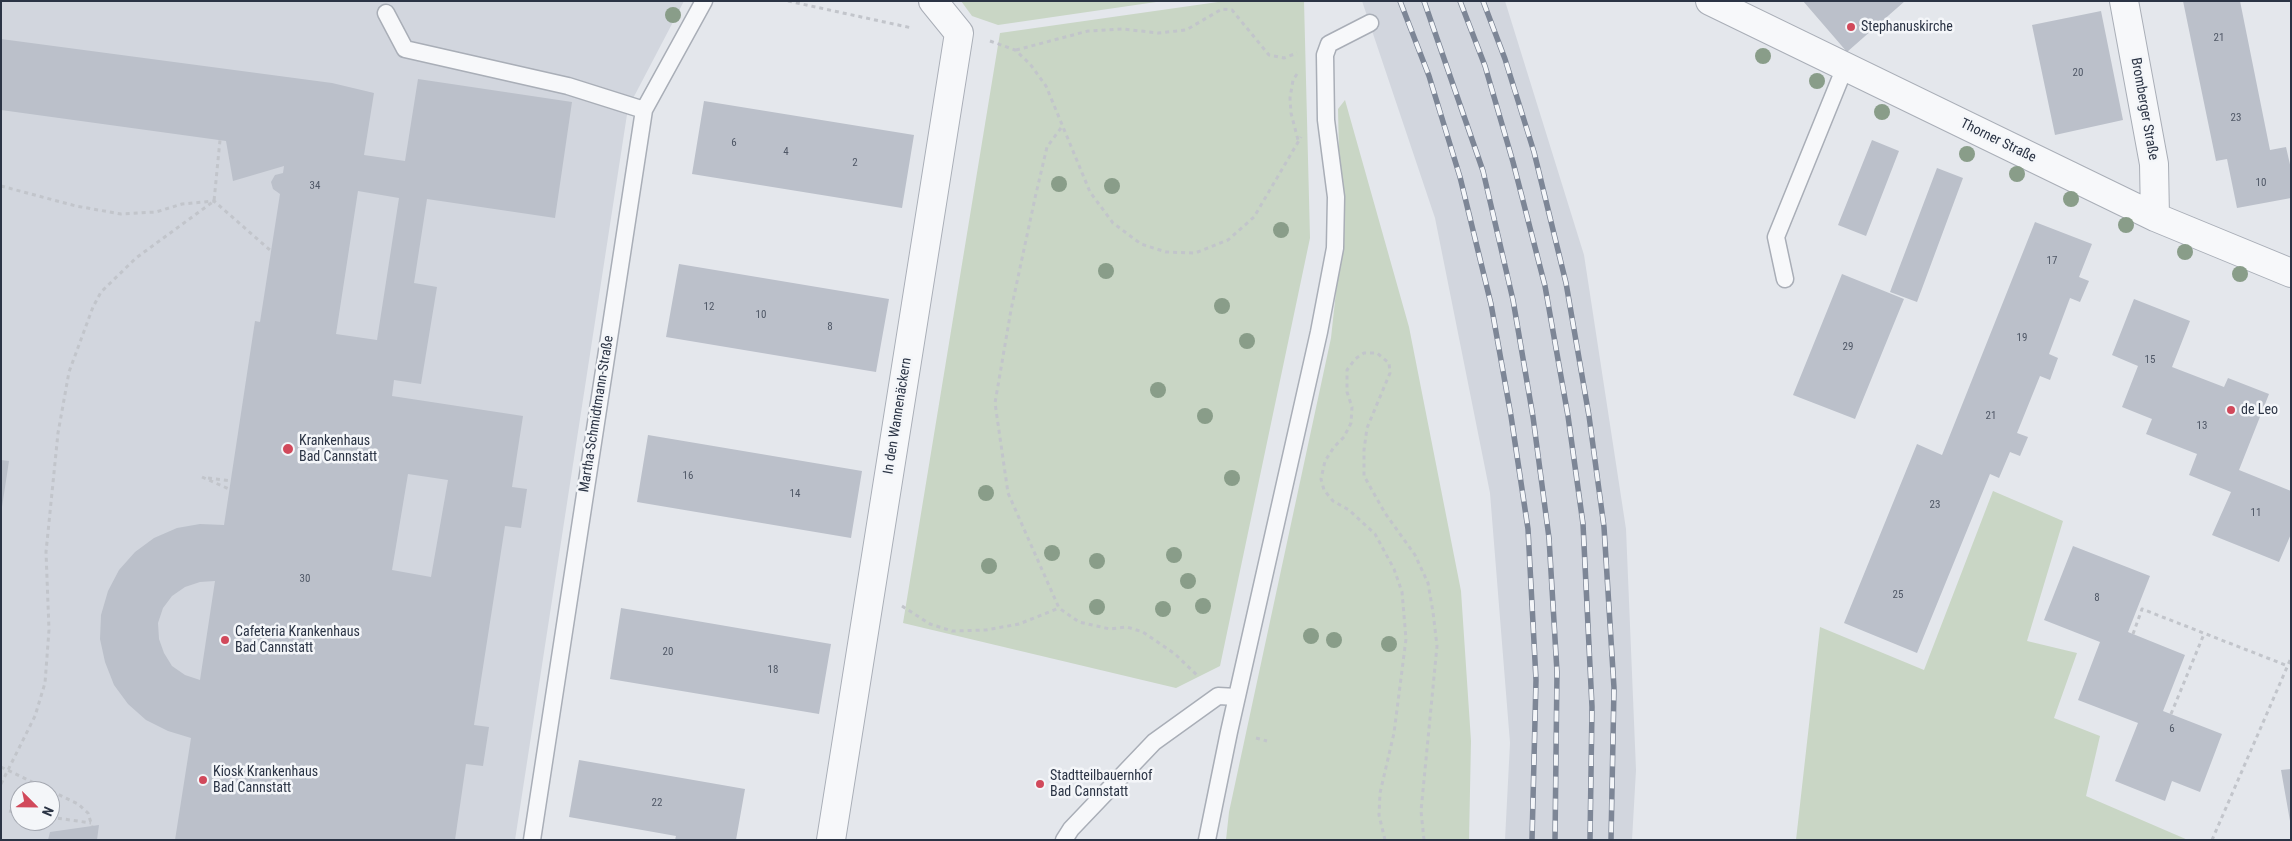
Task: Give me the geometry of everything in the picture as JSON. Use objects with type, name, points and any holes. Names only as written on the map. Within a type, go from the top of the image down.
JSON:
[{"type":"street","points":[[933,1],[959,33]]},
{"type":"street","name":"Thorner Straße","points":[[1710,1],[1844,68],[2155,217],[2291,272]]},
{"type":"street","name":"Bromberger Straße","points":[[2124,1],[2154,164],[2155,217]]},
{"type":"street","name":"In den Wannenäckern","points":[[831,840],[959,33]]},
{"type":"lane","name":"Martha-Schmidtmann-Straße","points":[[532,840],[644,110],[704,1]]},
{"type":"lane","points":[[386,13],[405,49],[568,86],[644,110]]},
{"type":"lane","points":[[1207,840],[1319,332],[1335,248],[1336,197],[1326,120],[1325,55],[1329,44],[1370,23]]},
{"type":"lane","points":[[1785,278],[1776,237],[1844,68]]},
{"type":"lane","points":[[1064,840],[1071,829],[1154,742],[1218,696],[1237,697]]},
{"type":"path","points":[[788,1],[940,34],[959,33],[998,42],[1015,50],[1030,64],[1046,86],[1090,192],[1113,223],[1141,244],[1166,252],[1194,253],[1228,240],[1254,217],[1302,135],[1326,120]]},
{"type":"path","points":[[1015,50],[1088,31],[1123,29],[1158,33],[1186,30],[1222,10],[1232,10],[1269,55]]},
{"type":"path","points":[[1062,128],[1047,147],[1011,310],[995,402],[1008,493],[1059,608],[1079,622],[1110,630],[1127,628],[1144,632],[1175,654],[1218,696]]},
{"type":"path","points":[[1,784],[35,716],[45,683],[49,630],[46,552],[58,433],[69,372],[101,292],[136,258],[214,201],[220,140]]},
{"type":"path","points":[[1,186],[76,206],[121,214],[156,212],[182,204],[214,201],[271,250]]},
{"type":"path","points":[[1385,840],[1379,815],[1380,793],[1394,733],[1406,639],[1402,592],[1394,569],[1375,534],[1349,510],[1333,501],[1324,490],[1321,479],[1325,461],[1334,447],[1344,437],[1351,423],[1352,406],[1347,392],[1347,370],[1355,359],[1364,353],[1377,353],[1389,363],[1390,374],[1367,428],[1364,450],[1364,476],[1385,513],[1415,555],[1428,583],[1433,612],[1436,646],[1421,810],[1424,840]]},
{"type":"path","points":[[229,489],[202,477],[231,481]]},
{"type":"path","points":[[870,592],[912,611],[930,624],[952,631],[986,630],[1019,624],[1059,608]]},
{"type":"path","points":[[2133,634],[2142,609],[2288,666]]},
{"type":"path","points":[[2171,714],[2204,634]]},
{"type":"path","points":[[2212,840],[2291,658]]},
{"type":"path","points":[[1,767],[29,781]]},
{"type":"path","points":[[60,796],[78,804],[88,813],[91,825],[60,819]]},
{"type":"shaded area","name":"Krankenhaus Bad Cannstatt","points":[[1,1],[684,1],[628,108],[515,840],[1,840]]},
{"type":"shaded area","points":[[1362,1],[1505,1],[1584,255],[1626,529],[1636,770],[1632,840],[1505,840],[1510,743],[1490,493],[1435,218]]},
{"type":"green space","points":[[961,1],[1163,1],[998,25],[972,16]]},
{"type":"green space","points":[[1225,1],[1304,1],[1310,238],[1220,666],[1176,688],[903,623],[1000,33]]},
{"type":"green space","points":[[1345,100],[1409,327],[1461,591],[1471,741],[1469,840],[1226,840],[1229,812],[1331,338],[1341,245],[1338,109]]},
{"type":"green space","points":[[1993,491],[2063,521],[2027,641],[2077,653],[2054,718],[2100,736],[2086,796],[2188,840],[1796,840],[1820,627],[1924,670]]},
{"type":"building","name":"Stephanuskirche","points":[[1803,1],[1905,1],[1847,52]]},
{"type":"building","points":[[2183,1],[2240,1],[2270,150],[2286,147],[2291,169],[2291,198],[2237,208],[2227,159],[2216,161]]},
{"type":"building","points":[[2101,11],[2123,120],[2055,135],[2032,25]]},
{"type":"building","points":[[1,39],[332,83],[374,93],[364,155],[405,161],[418,79],[572,102],[555,218],[427,199],[414,283],[437,287],[421,384],[394,380],[392,396],[523,416],[512,487],[527,489],[521,528],[505,526],[474,725],[489,727],[483,766],[466,764],[455,840],[175,840],[191,738],[168,731],[146,720],[128,704],[114,685],[105,662],[100,639],[101,615],[108,591],[119,570],[135,552],[154,538],[177,528],[200,524],[224,525],[255,321],[260,322],[280,194],[273,189],[271,182],[275,175],[283,173],[284,166],[233,181],[226,141],[1,110]],"holes":[[[358,191],[399,198],[377,340],[336,334]],[[408,474],[448,480],[431,577],[392,570]],[[215,581],[200,680],[185,675],[172,666],[164,653],[159,639],[158,623],[163,608],[172,596],[185,587],[200,582]]]},
{"type":"building","points":[[704,101],[914,135],[902,208],[692,174]]},
{"type":"building","points":[[1872,140],[1899,151],[1866,236],[1838,225]]},
{"type":"building","points":[[1937,168],[1963,178],[1917,302],[1890,292]]},
{"type":"building","points":[[2035,222],[2092,244],[2079,277],[2089,281],[2080,302],[2070,298],[2049,354],[2058,358],[2050,380],[2040,376],[2017,433],[2028,437],[2020,456],[2010,452],[1999,478],[1990,474],[1917,653],[1844,623],[1917,444],[1942,455]]},
{"type":"building","points":[[679,264],[889,299],[876,372],[666,337]]},
{"type":"building","points":[[1842,274],[1904,299],[1855,419],[1793,395]]},
{"type":"building","points":[[2134,299],[2190,321],[2172,367],[2224,387],[2228,378],[2269,394],[2239,470],[2291,491],[2291,534],[2279,562],[2212,535],[2231,492],[2189,475],[2197,454],[2146,434],[2152,419],[2122,407],[2138,366],[2112,355]]},
{"type":"building","points":[[648,435],[862,471],[851,538],[637,502]]},
{"type":"building","points":[[1,460],[9,461],[2,507],[1,507]]},
{"type":"building","points":[[2073,546],[2150,576],[2128,632],[2185,655],[2163,711],[2222,734],[2200,792],[2172,781],[2165,801],[2115,781],[2138,723],[2078,700],[2100,642],[2044,620]]},
{"type":"building","points":[[621,608],[831,644],[819,714],[610,679]]},
{"type":"building","points":[[579,760],[745,789],[736,840],[675,840],[676,836],[569,817]]},
{"type":"building","points":[[2291,769],[2291,820],[2290,821],[2281,770]]},
{"type":"building","points":[[99,825],[97,840],[48,840],[50,832]]},
{"type":"railway","points":[[1400,1],[1429,76],[1460,177],[1491,304],[1511,416],[1528,529],[1536,680],[1532,840]]},
{"type":"railway","points":[[1424,1],[1483,171],[1513,300],[1533,417],[1549,538],[1557,672],[1555,840]]},
{"type":"railway","points":[[1460,1],[1485,66],[1513,162],[1545,286],[1568,416],[1583,524],[1592,707],[1590,840]]},
{"type":"railway","points":[[1483,1],[1505,59],[1534,152],[1566,283],[1589,416],[1604,527],[1614,688],[1611,840]]},
{"type":"place","name":"Stephanuskirche","points":[[1851,27]]},
{"type":"place","name":"de Leo","points":[[2231,410]]},
{"type":"place","name":"Krankenhaus Bad Cannstatt","points":[[288,449]]},
{"type":"place","name":"Cafeteria Krankenhaus Bad Cannstatt","points":[[225,640]]},
{"type":"place","name":"Kiosk Krankenhaus Bad Cannstatt","points":[[203,780]]},
{"type":"place","name":"Stadtteilbauernhof Bad Cannstatt","points":[[1040,784]]}]
